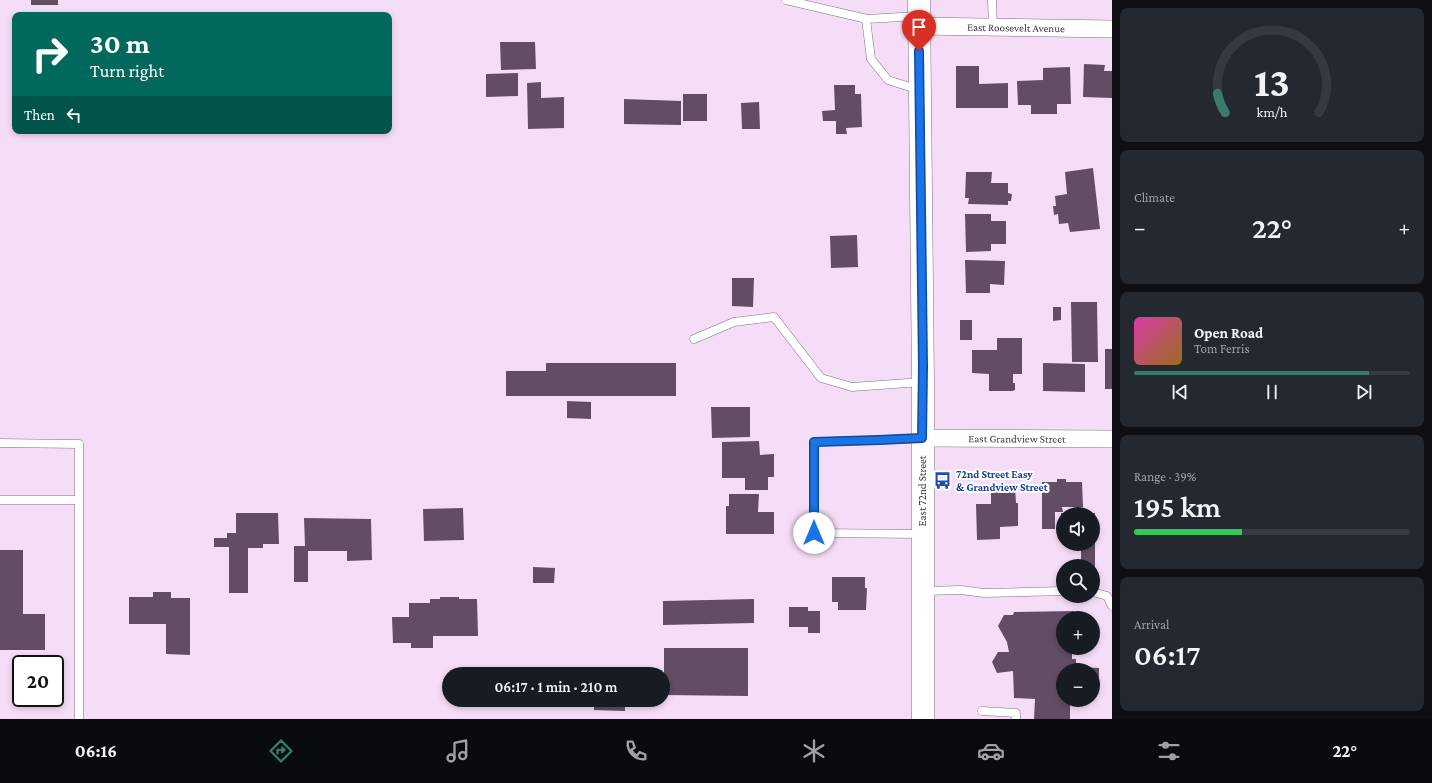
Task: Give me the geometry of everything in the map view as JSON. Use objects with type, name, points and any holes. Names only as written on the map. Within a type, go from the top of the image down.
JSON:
[{"type":"main road","name":"East 72nd Street","points":[[919,14],[923,382],[923,719]]},
{"type":"street","name":"East Roosevelt Avenue","points":[[919,14],[993,27],[1112,29]]},
{"type":"street","name":"East Grandview Street","points":[[922,438],[1112,439]]},
{"type":"lane","points":[[786,0],[866,19],[919,14]]},
{"type":"lane","points":[[992,0],[993,27]]},
{"type":"lane","points":[[866,19],[871,58],[888,80],[919,90]]},
{"type":"lane","points":[[694,339],[734,322],[774,317],[821,378],[852,387],[923,382]]},
{"type":"lane","points":[[922,438],[814,442],[814,533],[922,534]]},
{"type":"lane","points":[[0,443],[79,444],[79,719]]},
{"type":"lane","points":[[0,500],[78,500]]},
{"type":"lane","points":[[923,591],[961,590],[984,593],[1056,591]]},
{"type":"lane","points":[[1100,594],[1107,596],[1112,606]]},
{"type":"lane","points":[[982,711],[1016,713],[1016,719]]},
{"type":"building","points":[[31,0],[58,0],[58,5],[31,5]]},
{"type":"building","points":[[500,42],[535,42],[536,69],[501,70]]},
{"type":"building","points":[[1084,64],[1105,65],[1104,71],[1112,71],[1112,98],[1083,97]]},
{"type":"building","points":[[956,66],[979,66],[979,84],[1008,83],[1008,108],[956,108]]},
{"type":"building","points":[[1070,67],[1071,104],[1057,104],[1057,114],[1031,114],[1031,105],[1018,105],[1017,81],[1043,80],[1043,68]]},
{"type":"building","points":[[518,73],[518,96],[486,97],[486,74]]},
{"type":"building","points":[[541,82],[541,98],[564,97],[564,128],[528,129],[527,83]]},
{"type":"building","points":[[834,85],[855,85],[855,94],[861,94],[862,127],[846,128],[847,134],[836,134],[836,121],[823,121],[822,111],[835,110]]},
{"type":"building","points":[[683,94],[707,94],[707,121],[683,121]]},
{"type":"building","points":[[624,99],[681,101],[681,125],[624,124]]},
{"type":"building","points":[[759,102],[760,129],[742,129],[741,103]]},
{"type":"building","points":[[1093,168],[1100,229],[1070,232],[1068,223],[1059,224],[1058,214],[1054,215],[1053,206],[1056,206],[1055,196],[1067,194],[1065,172]]},
{"type":"building","points":[[966,172],[992,172],[991,183],[1008,183],[1008,193],[1012,194],[1011,201],[1008,201],[1008,205],[968,204],[969,198],[965,198]]},
{"type":"building","points":[[965,214],[991,214],[991,221],[1006,221],[1006,244],[991,244],[991,251],[966,252]]},
{"type":"building","points":[[857,235],[858,267],[831,268],[830,236]]},
{"type":"building","points":[[965,260],[1005,261],[1004,285],[990,284],[990,293],[966,293]]},
{"type":"building","points":[[732,278],[754,278],[753,307],[732,306]]},
{"type":"building","points":[[1071,302],[1097,302],[1098,362],[1072,362]]},
{"type":"building","points":[[1053,307],[1061,307],[1061,320],[1053,321]]},
{"type":"building","points":[[960,320],[972,320],[972,340],[960,340]]},
{"type":"building","points":[[997,338],[1022,338],[1022,374],[1013,374],[1015,390],[1012,391],[989,391],[989,374],[972,373],[972,350],[997,350]]},
{"type":"building","points":[[1105,349],[1112,349],[1112,389],[1105,389]]},
{"type":"building","points":[[546,363],[676,363],[676,396],[506,396],[506,371],[546,371]]},
{"type":"building","points":[[1043,363],[1085,364],[1085,392],[1043,391]]},
{"type":"building","points":[[567,401],[591,402],[591,419],[567,418]]},
{"type":"building","points":[[711,407],[750,407],[750,437],[712,438]]},
{"type":"building","points":[[759,441],[760,455],[774,454],[774,477],[768,477],[768,490],[745,490],[745,478],[722,478],[722,442]]},
{"type":"building","points":[[1057,479],[1066,479],[1066,482],[1082,482],[1083,507],[1056,507],[1055,529],[1042,529],[1042,482],[1057,482]]},
{"type":"building","points":[[1013,485],[1013,487],[1015,487],[1016,503],[1018,503],[1018,526],[1000,527],[1000,539],[977,540],[976,504],[991,504],[991,486]]},
{"type":"building","points":[[729,494],[759,494],[758,512],[774,512],[774,534],[726,534],[726,506],[729,506]]},
{"type":"building","points":[[463,508],[464,540],[424,541],[423,509]]},
{"type":"building","points":[[236,513],[278,513],[279,544],[263,544],[263,548],[248,548],[248,593],[229,593],[229,547],[214,547],[214,538],[227,538],[227,533],[236,533]]},
{"type":"building","points":[[304,518],[371,519],[372,560],[347,561],[347,551],[308,551],[308,582],[294,582],[294,546],[305,546]]},
{"type":"building","points":[[0,550],[23,550],[23,614],[45,614],[45,650],[0,650]]},
{"type":"building","points":[[1081,551],[1095,551],[1095,559],[1081,559]]},
{"type":"building","points":[[533,567],[555,568],[554,583],[533,583]]},
{"type":"building","points":[[832,577],[865,577],[865,588],[867,588],[866,610],[838,610],[838,602],[832,602]]},
{"type":"building","points":[[153,592],[171,592],[171,598],[190,598],[190,655],[166,654],[166,624],[129,624],[129,597],[153,597]]},
{"type":"building","points":[[440,597],[477,599],[478,636],[433,636],[433,648],[411,648],[411,643],[393,643],[392,617],[409,617],[409,603],[430,603],[430,599],[440,599]]},
{"type":"building","points":[[754,599],[754,623],[663,625],[663,601]]},
{"type":"building","points":[[789,607],[808,607],[808,611],[820,611],[820,633],[808,633],[808,627],[789,627]]},
{"type":"building","points":[[1056,611],[1056,655],[1072,655],[1072,659],[1076,659],[1076,663],[1056,663],[1056,707],[1070,707],[1070,719],[1034,719],[1035,699],[1014,698],[1013,671],[997,673],[992,662],[998,652],[1009,652],[1007,642],[998,626],[1004,615],[1013,615],[1014,612]]},
{"type":"building","points":[[664,648],[748,648],[748,696],[670,695],[670,667],[664,667]]},
{"type":"building","points":[[594,707],[625,707],[625,711],[594,710]]},
{"type":"place","name":"72nd Street Easy & Grandview Street","points":[[943,480]]},
{"type":"route","points":[[814,533],[814,442],[922,438],[923,366],[919,51]]}]
